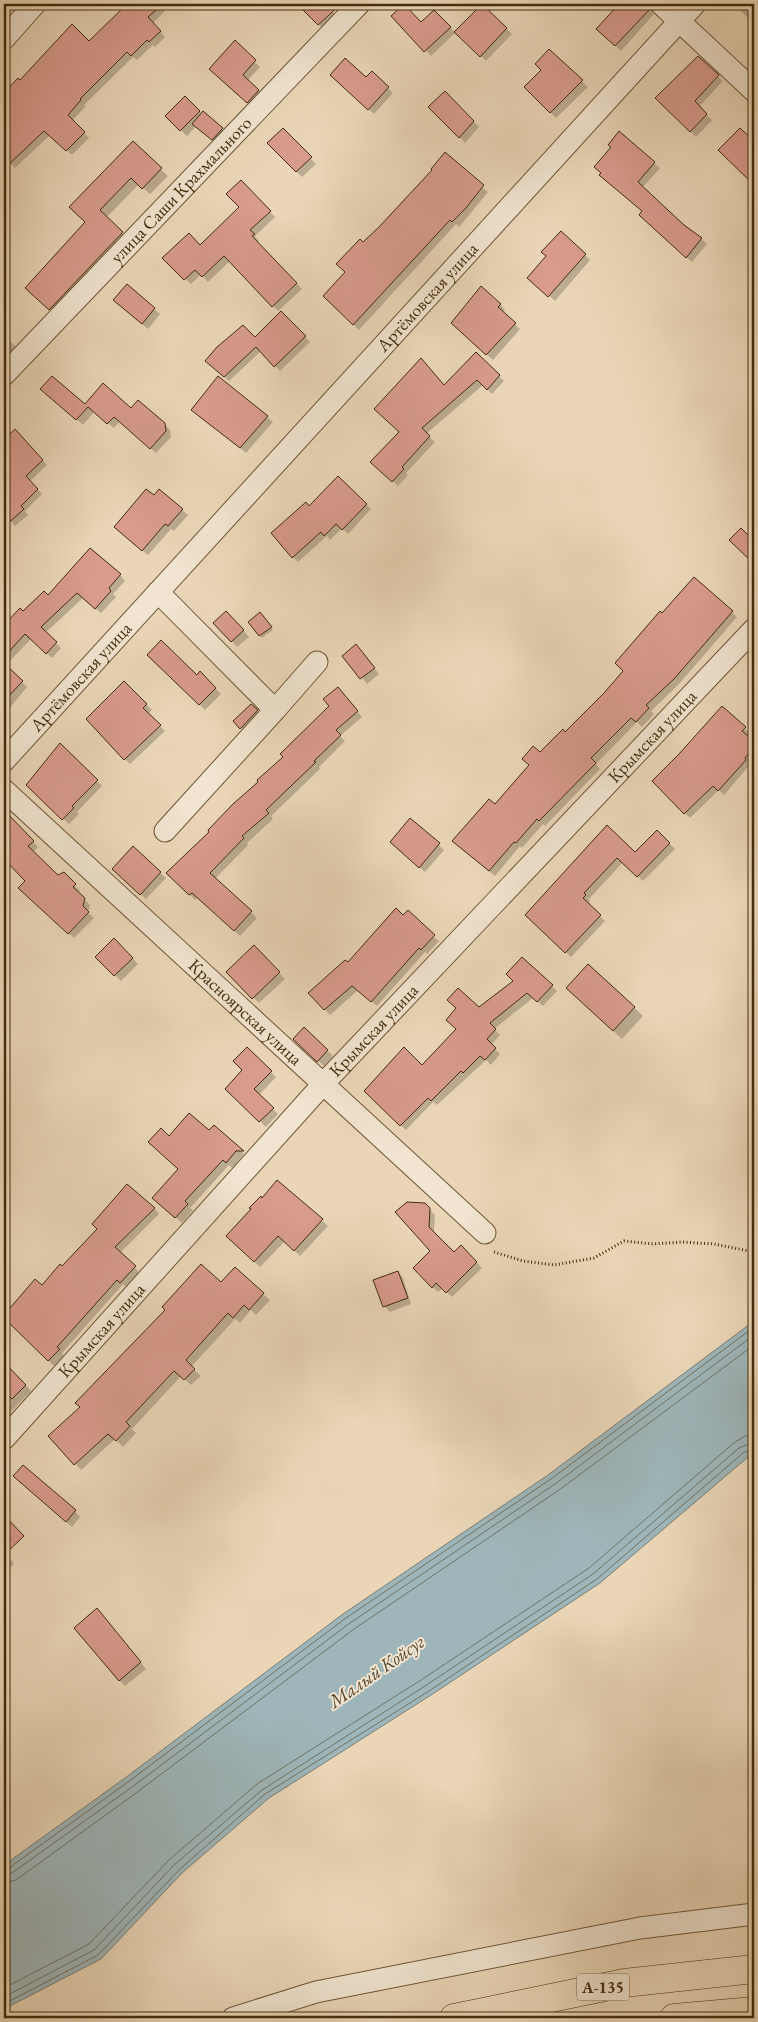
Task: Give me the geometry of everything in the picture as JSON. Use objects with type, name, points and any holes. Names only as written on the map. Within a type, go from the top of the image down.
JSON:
[{"type":"highway","name":"А-135","points":[[454,2018],[624,1983],[754,1969]]},
{"type":"highway","points":[[674,2018],[754,2011]]},
{"type":"street","points":[[4,39],[35,4]]},
{"type":"street","name":"улица Саши Крахмального","points":[[4,375],[359,4]]},
{"type":"street","points":[[661,4],[754,91]]},
{"type":"street","name":"Артёмовская улица","points":[[4,761],[695,4]]},
{"type":"street","points":[[158,592],[275,710]]},
{"type":"street","name":"Крымская улица","points":[[4,1440],[324,1083],[754,629]]},
{"type":"street","points":[[165,831],[318,662]]},
{"type":"street","name":"Красноярская улица","points":[[4,790],[485,1233]]},
{"type":"street","points":[[233,2018],[316,1992],[640,1928],[754,1914]]},
{"type":"path","points":[[485,1233],[495,1254],[507,1255],[523,1261],[554,1265],[594,1258],[624,1241],[653,1244],[682,1242],[714,1244],[754,1252]]},
{"type":"water","name":"Малый Койсуг","points":[[754,1321],[754,1452],[600,1583],[431,1695],[269,1798],[182,1873],[101,1959],[4,2009],[4,1865],[125,1778],[343,1614],[548,1475]]},
{"type":"building","points":[[127,4],[163,4],[148,17],[161,31],[149,42],[147,40],[131,56],[127,52],[80,99],[68,115],[85,132],[66,151],[44,131],[4,169],[4,93],[18,78],[20,80],[72,24],[89,41]]},
{"type":"building","points":[[297,4],[341,4],[318,25]]},
{"type":"building","points":[[404,4],[421,22],[434,10],[451,27],[424,52],[391,16]]},
{"type":"building","points":[[482,4],[507,28],[480,57],[454,32]]},
{"type":"building","points":[[619,4],[649,4],[650,9],[615,46],[596,29]]},
{"type":"building","points":[[235,40],[256,60],[243,75],[259,90],[247,103],[209,69]]},
{"type":"building","points":[[549,49],[583,80],[550,113],[524,87],[541,70],[535,64]]},
{"type":"building","points":[[698,56],[719,75],[695,101],[707,114],[690,132],[655,98]]},
{"type":"building","points":[[345,58],[366,77],[372,71],[389,87],[368,110],[330,75]]},
{"type":"building","points":[[445,91],[474,121],[459,138],[428,107]]},
{"type":"building","points":[[185,96],[200,111],[180,131],[165,116]]},
{"type":"building","points":[[203,111],[223,128],[212,140],[192,124]]},
{"type":"building","points":[[283,128],[312,157],[296,172],[267,143]]},
{"type":"building","points":[[740,128],[754,141],[754,185],[718,150]]},
{"type":"building","points":[[619,131],[655,162],[638,182],[684,225],[702,238],[686,258],[639,215],[642,211],[599,175],[601,173],[594,167],[611,147],[608,145]]},
{"type":"building","points":[[133,141],[162,168],[142,189],[131,178],[100,210],[123,232],[49,310],[25,288],[85,222],[69,207]]},
{"type":"building","points":[[445,152],[484,185],[466,208],[452,222],[450,220],[353,325],[323,296],[345,272],[336,264],[360,239],[363,242],[379,227],[432,170]]},
{"type":"building","points":[[241,180],[271,211],[250,230],[255,234],[252,236],[297,283],[272,307],[224,256],[202,277],[195,270],[184,280],[162,258],[189,233],[200,245],[239,207],[226,194]]},
{"type":"building","points":[[561,231],[586,254],[548,297],[527,278],[546,256],[541,252]]},
{"type":"building","points":[[127,284],[155,308],[142,324],[113,300]]},
{"type":"building","points":[[481,286],[501,304],[498,307],[516,323],[486,355],[451,323]]},
{"type":"building","points":[[281,311],[306,336],[274,367],[256,347],[224,377],[205,361],[217,347],[243,325],[255,337]]},
{"type":"building","points":[[476,352],[500,375],[487,390],[477,380],[422,428],[430,436],[402,467],[404,469],[392,482],[370,462],[399,432],[374,409],[421,358],[444,385]]},
{"type":"building","points":[[52,376],[85,404],[103,383],[131,408],[138,400],[165,423],[166,431],[150,449],[114,417],[107,424],[88,407],[76,420],[40,389]]},
{"type":"building","points":[[218,376],[268,416],[240,448],[191,410]]},
{"type":"building","points":[[15,429],[43,460],[26,476],[38,489],[21,506],[24,509],[4,527],[4,440]]},
{"type":"building","points":[[338,476],[367,504],[342,530],[336,524],[324,536],[321,532],[292,558],[271,533],[306,502],[309,506]]},
{"type":"building","points":[[146,489],[154,495],[159,489],[183,509],[168,526],[165,524],[142,551],[114,527]]},
{"type":"building","points":[[741,528],[754,541],[754,564],[729,540]]},
{"type":"building","points":[[90,548],[121,574],[109,588],[111,591],[95,609],[77,593],[41,627],[57,642],[46,654],[25,634],[4,657],[4,625],[20,608],[23,611],[44,591],[48,595]]},
{"type":"building","points":[[694,577],[733,611],[674,679],[646,705],[649,708],[636,722],[631,718],[591,758],[596,763],[539,821],[537,819],[516,843],[514,842],[489,871],[452,841],[489,799],[495,804],[529,765],[522,759],[533,746],[540,752],[563,729],[565,732],[604,693],[623,671],[615,663],[660,611],[662,613]]},
{"type":"building","points":[[226,611],[244,630],[231,642],[213,623]]},
{"type":"building","points":[[260,612],[272,627],[259,636],[248,622]]},
{"type":"building","points":[[161,640],[197,675],[200,671],[216,688],[199,705],[147,655]]},
{"type":"building","points":[[356,644],[375,668],[360,679],[342,656]]},
{"type":"building","points":[[4,663],[23,681],[4,701]]},
{"type":"building","points":[[124,681],[147,704],[143,708],[161,725],[124,760],[86,719]]},
{"type":"building","points":[[338,687],[358,711],[336,730],[341,735],[266,810],[269,813],[242,836],[244,838],[210,873],[252,911],[234,931],[192,893],[189,895],[166,873],[209,832],[208,830],[233,804],[258,782],[257,780],[283,757],[280,754],[329,706],[323,699]]},
{"type":"building","points":[[251,704],[258,710],[240,729],[233,721]]},
{"type":"building","points":[[722,706],[746,727],[742,731],[754,741],[754,748],[745,758],[746,760],[718,791],[713,786],[684,814],[652,781]]},
{"type":"building","points":[[60,743],[98,780],[72,806],[74,808],[62,820],[26,785]]},
{"type":"building","points":[[4,810],[34,841],[28,846],[58,875],[64,872],[76,884],[73,887],[85,898],[83,906],[89,912],[68,934],[18,888],[25,881],[4,859]]},
{"type":"building","points":[[410,818],[440,843],[419,868],[390,842]]},
{"type":"building","points":[[607,825],[635,852],[657,830],[670,843],[637,877],[617,858],[584,893],[586,895],[583,898],[601,915],[565,953],[525,915]]},
{"type":"building","points":[[133,846],[161,872],[140,895],[112,869]]},
{"type":"building","points":[[396,908],[403,915],[408,910],[435,935],[421,950],[419,948],[371,1002],[352,986],[324,1010],[308,993],[345,960],[348,962]]},
{"type":"building","points":[[114,938],[133,958],[114,976],[95,957]]},
{"type":"building","points":[[254,945],[280,972],[252,999],[226,972]]},
{"type":"building","points":[[522,957],[553,985],[537,1002],[527,993],[490,1023],[496,1029],[487,1039],[496,1048],[485,1060],[480,1056],[463,1073],[461,1071],[431,1101],[428,1098],[400,1126],[364,1091],[404,1047],[422,1065],[456,1029],[446,1020],[456,1008],[447,1000],[458,988],[479,1007],[513,981],[506,974]]},
{"type":"building","points":[[588,964],[635,1007],[613,1031],[566,988]]},
{"type":"building","points":[[304,1027],[328,1050],[317,1062],[293,1039]]},
{"type":"building","points":[[247,1047],[272,1071],[254,1089],[274,1108],[259,1122],[225,1089],[242,1070],[233,1061]]},
{"type":"building","points":[[189,1113],[209,1130],[214,1125],[244,1151],[236,1151],[226,1163],[223,1160],[185,1201],[188,1204],[175,1218],[152,1198],[178,1169],[148,1142],[161,1128],[169,1136]]},
{"type":"building","points":[[277,1180],[323,1219],[294,1251],[278,1236],[254,1262],[226,1236],[251,1209],[249,1208],[261,1196],[262,1198]]},
{"type":"building","points":[[127,1184],[155,1208],[115,1247],[136,1266],[120,1283],[117,1280],[57,1347],[60,1349],[48,1361],[4,1318],[4,1315],[35,1279],[42,1285],[60,1264],[62,1266],[97,1229],[92,1224]]},
{"type":"building","points":[[407,1202],[425,1203],[430,1208],[429,1227],[454,1252],[461,1245],[477,1262],[446,1293],[436,1283],[432,1288],[413,1268],[430,1251],[395,1212]]},
{"type":"building","points":[[201,1264],[221,1282],[235,1267],[264,1293],[249,1310],[244,1305],[233,1318],[228,1313],[186,1360],[195,1369],[184,1380],[174,1371],[126,1422],[130,1426],[116,1441],[108,1434],[74,1465],[48,1436],[80,1407],[75,1403],[165,1310],[162,1307]]},
{"type":"building","points":[[398,1271],[408,1298],[383,1307],[373,1280]]},
{"type":"building","points":[[4,1362],[26,1385],[12,1399],[4,1391]]},
{"type":"building","points":[[23,1465],[76,1510],[66,1522],[13,1476]]},
{"type":"building","points":[[4,1515],[24,1536],[4,1555]]},
{"type":"building","points":[[97,1608],[141,1662],[119,1681],[74,1628]]}]
